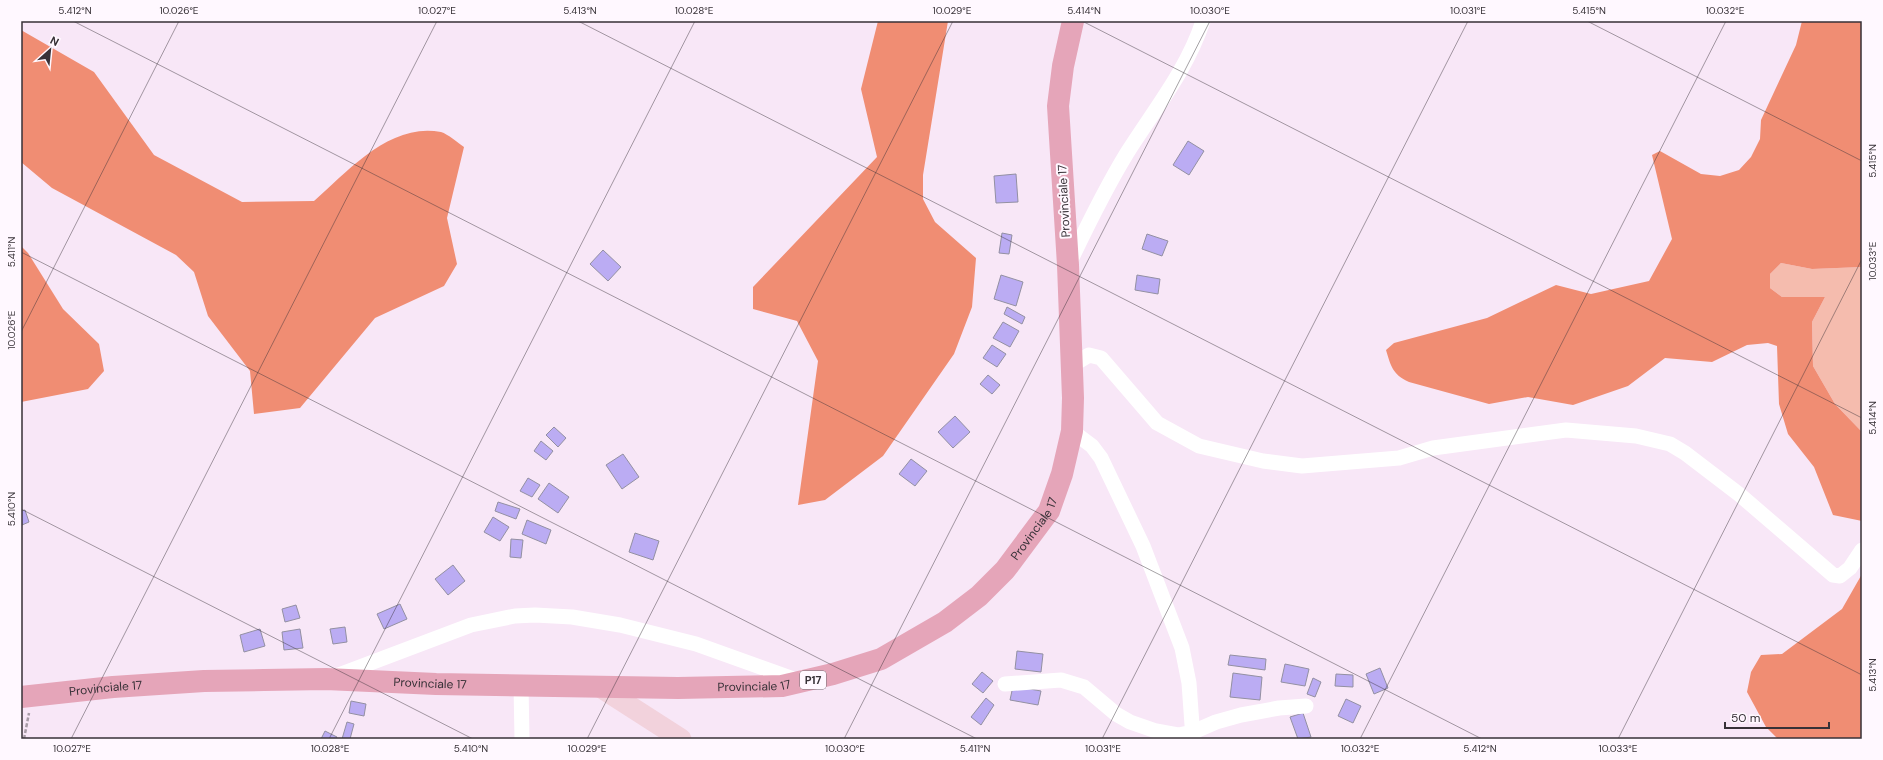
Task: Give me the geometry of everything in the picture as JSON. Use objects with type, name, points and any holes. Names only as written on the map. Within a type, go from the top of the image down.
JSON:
[{"type":"main road","name":"Provinciale 17","points":[[26,697],[113,687],[204,681],[326,680],[600,687],[752,688],[782,686],[803,682],[862,666],[881,659],[945,622],[979,596],[1005,570],[1049,511],[1062,474],[1072,431],[1068,265],[1058,106],[1063,66],[1073,21]]},
{"type":"street","points":[[1068,265],[1110,182],[1127,153],[1172,86],[1191,52],[1203,21]]},
{"type":"street","points":[[1071,366],[1089,355],[1101,358],[1157,423],[1199,446],[1262,461],[1302,466],[1399,458],[1433,448],[1566,430],[1636,436],[1670,444],[1685,453],[1740,495],[1833,575],[1840,576],[1850,568],[1862,550]]},
{"type":"street","points":[[1072,431],[1092,446],[1101,458],[1143,546],[1182,648],[1190,683],[1193,736]]},
{"type":"street","points":[[326,680],[471,625],[515,616],[535,615],[572,617],[620,625],[696,644],[803,682]]},
{"type":"street","points":[[1004,684],[1061,680],[1084,687],[1116,714],[1130,722],[1156,731],[1178,735],[1193,736],[1216,722],[1241,715],[1279,708],[1306,706]]},
{"type":"street","points":[[521,685],[522,739]]},
{"type":"street","points":[[600,687],[681,739]]},
{"type":"path","points":[[24,739],[26,697]]},
{"type":"shaded area","points":[[878,21],[948,21],[923,175],[923,199],[935,222],[976,258],[972,307],[954,354],[883,456],[825,500],[798,505],[818,361],[797,321],[753,309],[753,287],[877,157],[861,89]]},
{"type":"shaded area","points":[[1802,21],[1862,21],[1862,267],[1812,269],[1781,263],[1770,274],[1770,288],[1782,297],[1825,297],[1812,322],[1813,366],[1835,404],[1862,432],[1862,521],[1833,515],[1814,467],[1788,434],[1779,404],[1777,346],[1768,343],[1747,345],[1712,362],[1665,358],[1628,386],[1573,405],[1528,397],[1489,404],[1409,382],[1396,373],[1391,365],[1386,350],[1394,343],[1487,318],[1556,285],[1591,294],[1649,281],[1672,239],[1652,155],[1660,151],[1701,174],[1720,176],[1739,170],[1751,157],[1760,139],[1761,120],[1796,45]]},
{"type":"shaded area","points":[[21,30],[94,72],[154,155],[242,202],[314,201],[356,163],[387,142],[404,134],[422,131],[441,132],[447,135],[464,147],[447,218],[457,264],[444,286],[375,318],[300,408],[254,414],[250,371],[208,316],[194,272],[176,255],[52,188],[21,162]]},
{"type":"shaded area","points":[[21,246],[28,253],[63,309],[99,344],[104,371],[88,389],[21,402]]},
{"type":"shaded area","points":[[1781,263],[1812,269],[1862,267],[1862,432],[1835,404],[1813,366],[1812,322],[1825,297],[1782,297],[1770,288],[1770,274]]},
{"type":"shaded area","points":[[1862,574],[1862,739],[1778,739],[1766,727],[1747,692],[1751,672],[1761,655],[1782,654],[1842,609]]},
{"type":"building","points":[[1188,141],[1204,151],[1189,175],[1173,165]]},
{"type":"building","points":[[1016,174],[1018,202],[996,203],[994,176]]},
{"type":"building","points":[[1002,233],[1012,235],[1009,254],[999,253]]},
{"type":"building","points":[[1147,234],[1168,241],[1162,256],[1142,249]]},
{"type":"building","points":[[603,250],[621,267],[608,281],[590,264]]},
{"type":"building","points":[[1001,275],[1023,282],[1016,306],[994,299]]},
{"type":"building","points":[[1137,275],[1160,279],[1158,294],[1135,290]]},
{"type":"building","points":[[1007,307],[1025,317],[1022,324],[1004,314]]},
{"type":"building","points":[[1003,322],[1019,331],[1010,347],[993,338]]},
{"type":"building","points":[[992,345],[1006,354],[997,367],[983,358]]},
{"type":"building","points":[[988,375],[1000,385],[992,394],[980,384]]},
{"type":"building","points":[[955,416],[970,432],[953,448],[938,432]]},
{"type":"building","points":[[554,427],[566,438],[558,447],[546,435]]},
{"type":"building","points":[[541,441],[553,451],[546,460],[534,451]]},
{"type":"building","points":[[623,454],[639,477],[622,489],[606,465]]},
{"type":"building","points":[[911,459],[927,471],[915,486],[899,474]]},
{"type":"building","points":[[528,478],[540,485],[532,497],[520,491]]},
{"type":"building","points":[[549,483],[569,497],[558,513],[538,499]]},
{"type":"building","points":[[498,502],[520,509],[516,519],[495,511]]},
{"type":"building","points":[[25,510],[29,522],[22,525],[21,511]]},
{"type":"building","points":[[493,517],[509,527],[500,541],[484,532]]},
{"type":"building","points":[[527,520],[551,530],[546,544],[522,534]]},
{"type":"building","points":[[635,533],[659,541],[653,560],[629,552]]},
{"type":"building","points":[[511,539],[523,540],[521,558],[510,557]]},
{"type":"building","points":[[453,565],[465,581],[448,595],[435,579]]},
{"type":"building","points":[[400,604],[407,619],[384,629],[377,614]]},
{"type":"building","points":[[296,605],[300,618],[285,622],[282,609]]},
{"type":"building","points":[[345,627],[347,642],[333,644],[330,629]]},
{"type":"building","points":[[260,629],[265,646],[244,652],[240,635]]},
{"type":"building","points":[[300,629],[303,648],[284,650],[282,632]]},
{"type":"building","points":[[1017,651],[1043,654],[1041,672],[1015,669]]},
{"type":"building","points":[[1230,655],[1266,659],[1265,670],[1228,665]]},
{"type":"building","points":[[1285,664],[1309,669],[1305,686],[1281,682]]},
{"type":"building","points":[[1380,668],[1388,688],[1374,694],[1366,674]]},
{"type":"building","points":[[982,672],[993,681],[983,693],[972,684]]},
{"type":"building","points":[[1233,673],[1262,677],[1260,700],[1230,697]]},
{"type":"building","points":[[1336,674],[1353,675],[1353,687],[1335,686]]},
{"type":"building","points":[[1313,678],[1321,682],[1315,697],[1307,694]]},
{"type":"building","points":[[1013,686],[1041,691],[1038,705],[1010,700]]},
{"type":"building","points":[[986,698],[994,705],[981,725],[971,717]]},
{"type":"building","points":[[1346,699],[1361,706],[1353,723],[1338,716]]},
{"type":"building","points":[[351,701],[366,704],[364,716],[349,713]]},
{"type":"building","points":[[1303,713],[1311,737],[1298,739],[1290,717]]},
{"type":"building","points":[[347,722],[354,724],[350,739],[342,739]]},
{"type":"building","points":[[325,731],[337,737],[336,739],[321,739]]}]
